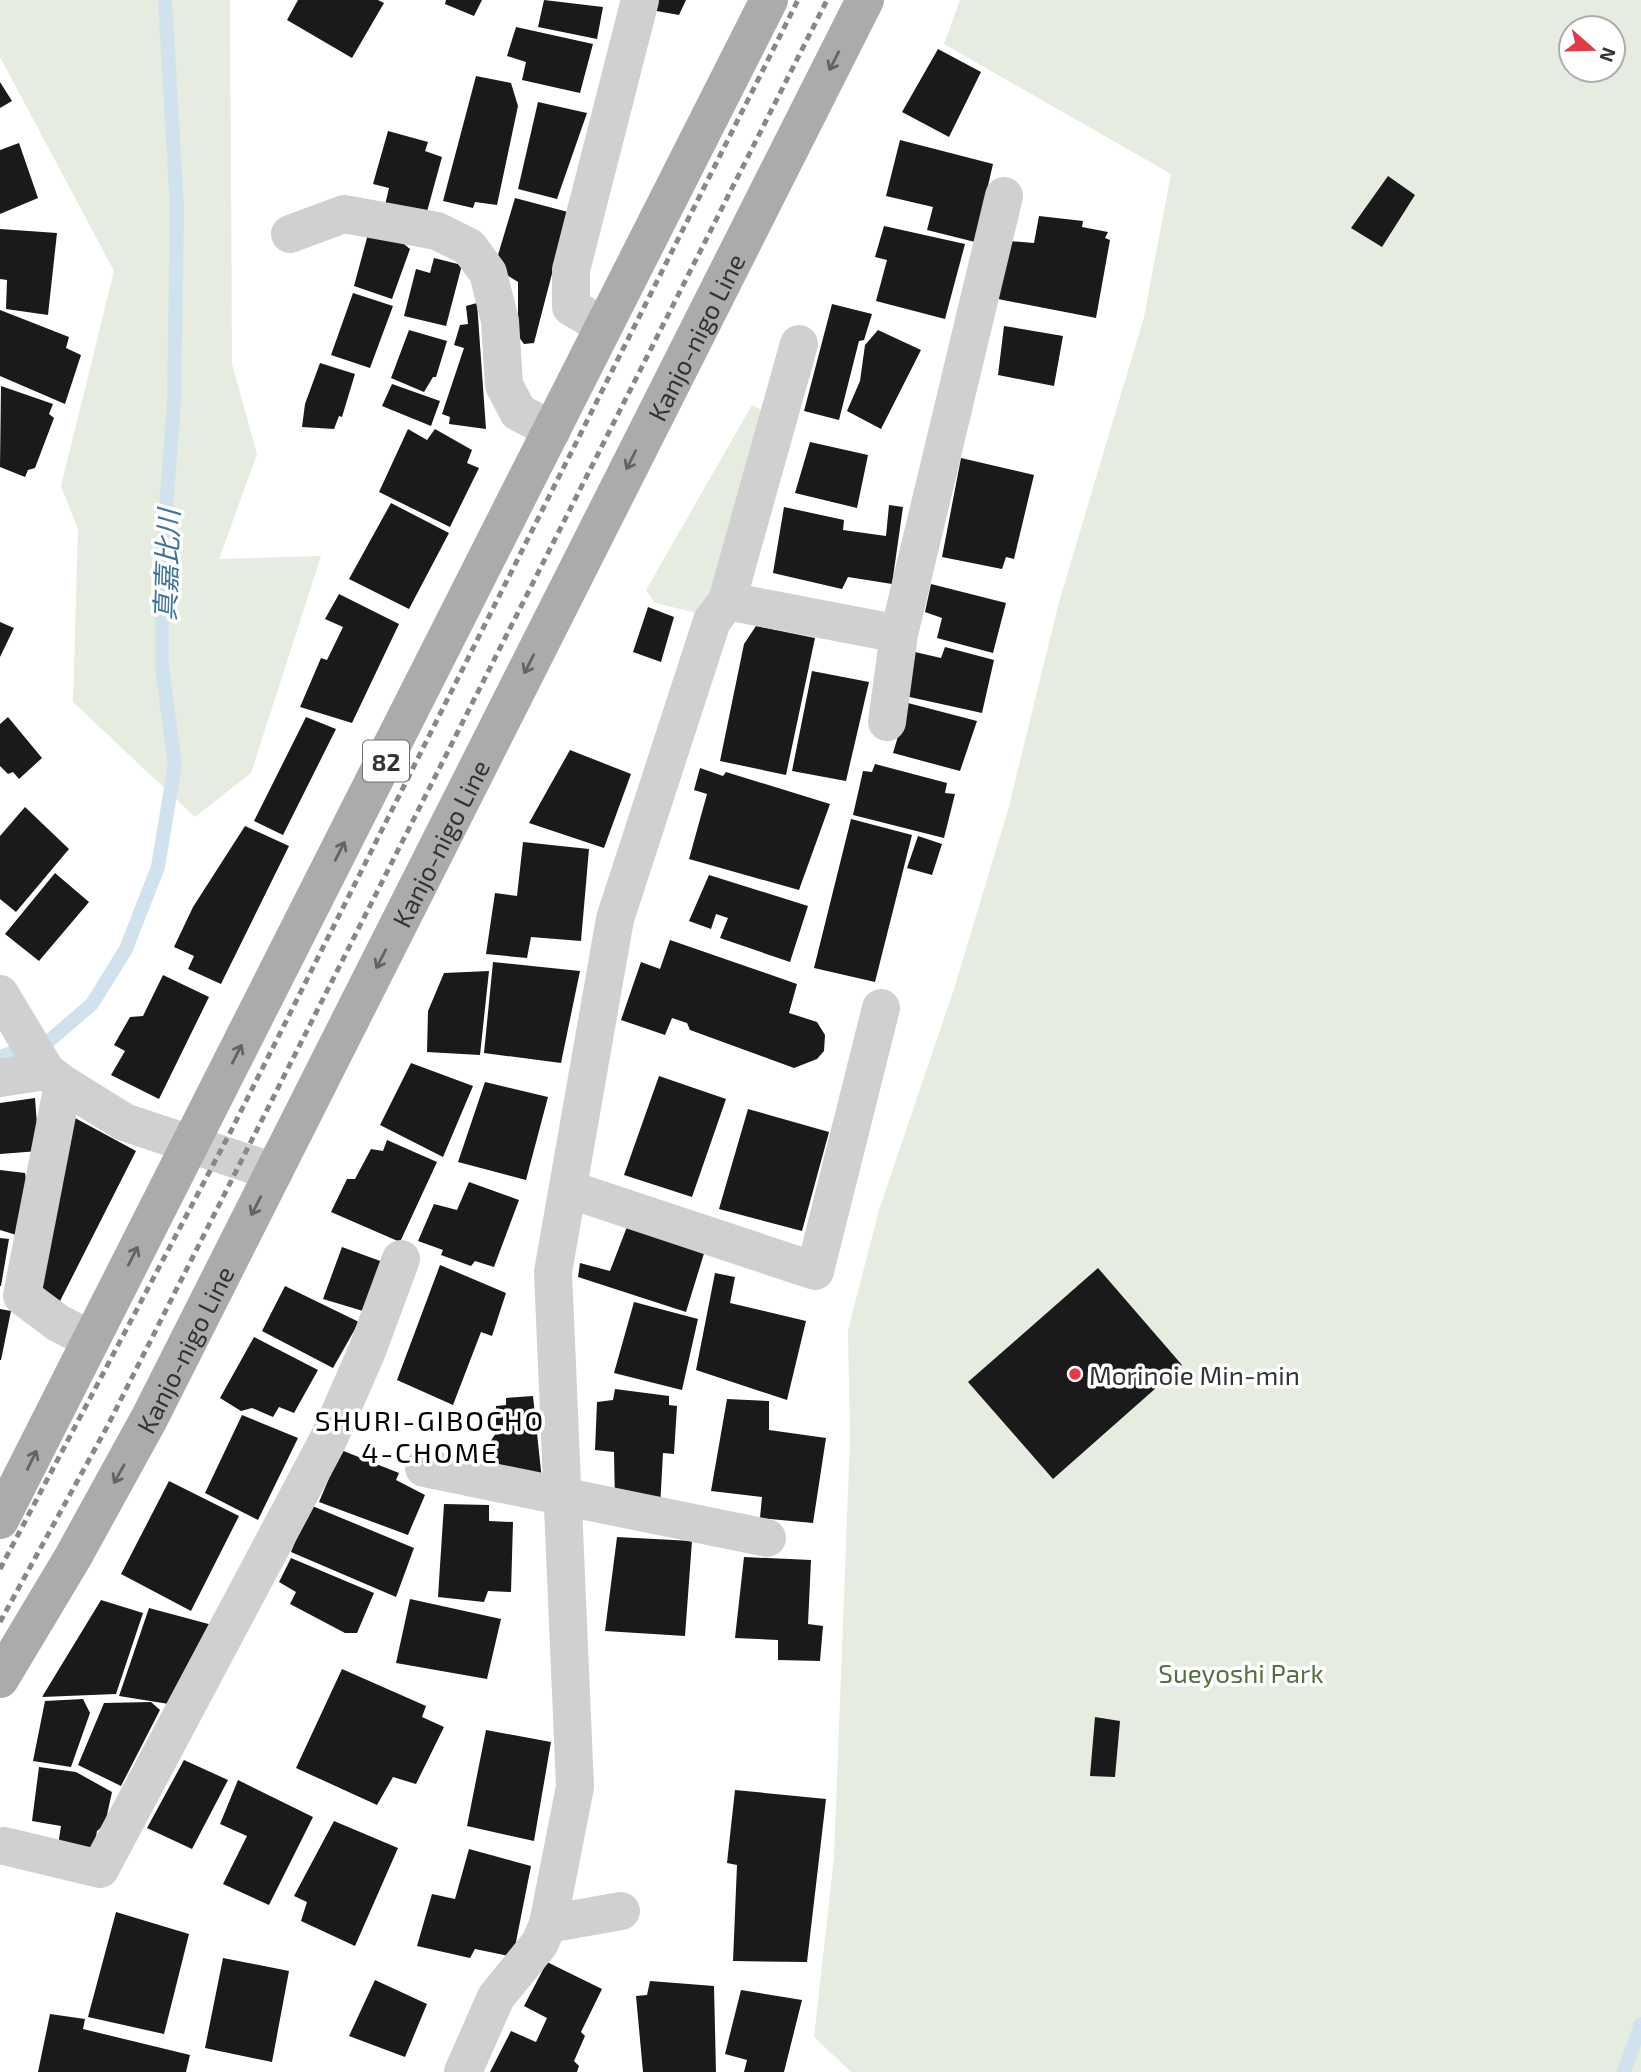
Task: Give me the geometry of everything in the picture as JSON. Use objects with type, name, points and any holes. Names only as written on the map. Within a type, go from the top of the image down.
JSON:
[{"type":"main road","name":"82","points":[[0,1520],[769,0]]},
{"type":"main road","name":"Kanjo-nigo Line","points":[[0,1679],[73,1557],[150,1417],[865,0]]},
{"type":"street","points":[[603,326],[571,307],[571,270],[640,0]]},
{"type":"street","points":[[887,722],[900,634],[1004,196]]},
{"type":"street","points":[[290,234],[344,214],[437,231],[469,247],[488,273],[499,321],[504,385],[518,412],[552,430]]},
{"type":"street","points":[[463,2072],[496,1997],[540,1943],[548,1924],[575,1787],[553,1272],[615,919],[712,621],[727,601],[799,344]]},
{"type":"street","points":[[727,601],[900,634]]},
{"type":"street","points":[[0,994],[52,1074],[124,1122],[274,1171]]},
{"type":"street","points":[[568,1189],[815,1271],[881,1008]]},
{"type":"street","points":[[0,1078],[52,1074]]},
{"type":"street","points":[[52,1074],[22,1296],[58,1323],[91,1340]]},
{"type":"street","points":[[4,1846],[100,1869],[328,1440],[367,1351],[401,1259]]},
{"type":"street","points":[[424,1468],[767,1538]]},
{"type":"street","points":[[548,1924],[621,1911]]},
{"type":"green space","points":[[0,0],[230,0],[232,364],[257,454],[219,559],[321,556],[251,773],[195,817],[73,702],[78,529],[61,486],[114,271],[0,57]]},
{"type":"green space","name":"Sueyoshi Park","points":[[960,0],[1641,0],[1641,2072],[851,2072],[814,2037],[834,1858],[850,1439],[848,1330],[879,1210],[954,989],[1008,810],[1059,602],[1144,317],[1171,174],[944,44]]},
{"type":"green space","points":[[752,405],[767,413],[716,593],[701,614],[655,603],[646,590]]},
{"type":"building","points":[[298,0],[378,0],[384,3],[352,58],[287,20]]},
{"type":"building","points":[[446,0],[482,0],[474,16],[445,4]]},
{"type":"building","points":[[544,0],[603,7],[597,39],[538,27]]},
{"type":"building","points":[[653,0],[686,0],[679,15],[651,10]]},
{"type":"building","points":[[516,27],[593,44],[580,93],[522,80],[526,62],[507,56]]},
{"type":"building","points":[[938,49],[981,72],[949,137],[902,112]]},
{"type":"building","points":[[476,76],[511,83],[518,106],[497,205],[475,202],[473,208],[443,201]]},
{"type":"building","points":[[0,82],[12,101],[0,108]]},
{"type":"building","points":[[538,102],[587,113],[557,199],[518,189]]},
{"type":"building","points":[[388,131],[428,142],[425,151],[442,157],[425,219],[385,205],[389,188],[373,184]]},
{"type":"building","points":[[900,140],[993,164],[975,242],[927,230],[933,207],[886,196]]},
{"type":"building","points":[[19,143],[38,198],[0,214],[0,150]]},
{"type":"building","points":[[1388,176],[1415,195],[1382,247],[1351,228]]},
{"type":"building","points":[[515,198],[568,212],[534,343],[524,344],[518,336],[518,282],[507,275],[498,255]]},
{"type":"building","points":[[1039,216],[1083,221],[1082,227],[1108,232],[1105,238],[1110,240],[1096,318],[998,299],[1009,241],[1034,243]]},
{"type":"building","points":[[884,226],[965,244],[945,319],[876,301],[887,260],[875,257]]},
{"type":"building","points":[[0,229],[57,233],[48,315],[6,309],[7,280],[0,279]]},
{"type":"building","points":[[368,234],[404,244],[410,249],[392,299],[354,286]]},
{"type":"building","points":[[434,258],[462,265],[446,326],[404,316],[416,269],[430,273]]},
{"type":"building","points":[[353,293],[393,306],[370,368],[331,355]]},
{"type":"building","points":[[477,303],[486,429],[449,424],[450,417],[442,414],[464,348],[454,345],[460,325],[468,324],[466,306]]},
{"type":"building","points":[[832,304],[872,314],[864,340],[859,341],[839,420],[804,411]]},
{"type":"building","points":[[0,310],[69,337],[66,348],[81,355],[65,404],[0,376]]},
{"type":"building","points":[[1004,326],[1063,336],[1054,386],[998,375]]},
{"type":"building","points":[[409,330],[447,341],[436,377],[433,377],[424,392],[391,378]]},
{"type":"building","points":[[878,330],[921,350],[881,429],[847,411],[860,381],[865,345]]},
{"type":"building","points":[[320,363],[355,374],[342,417],[339,416],[334,429],[302,427],[305,404]]},
{"type":"building","points":[[392,384],[440,401],[431,426],[382,406]]},
{"type":"building","points":[[1,386],[53,404],[49,414],[54,418],[35,468],[28,470],[25,477],[0,467]]},
{"type":"building","points":[[408,429],[427,440],[435,429],[472,450],[467,463],[479,468],[450,527],[379,492]]},
{"type":"building","points":[[810,442],[868,455],[857,508],[795,493]]},
{"type":"building","points":[[961,458],[1034,475],[1014,559],[1006,557],[1002,569],[942,557]]},
{"type":"building","points":[[391,503],[449,533],[409,609],[349,579]]},
{"type":"building","points":[[889,505],[903,507],[892,584],[848,577],[842,589],[773,573],[784,507],[844,520],[843,530],[886,536]]},
{"type":"building","points":[[931,584],[1006,603],[993,653],[937,638],[942,618],[925,612]]},
{"type":"building","points":[[339,594],[399,624],[352,723],[300,707],[321,658],[327,660],[343,627],[325,619]]},
{"type":"building","points":[[648,607],[674,617],[661,662],[633,652]]},
{"type":"building","points":[[0,622],[14,628],[0,657]]},
{"type":"building","points":[[756,626],[815,638],[786,775],[720,761],[744,644]]},
{"type":"building","points":[[945,647],[994,660],[982,713],[905,696],[915,652],[941,658]]},
{"type":"building","points":[[812,671],[869,682],[846,781],[792,771]]},
{"type":"building","points":[[908,703],[977,721],[960,771],[893,753]]},
{"type":"building","points":[[8,717],[42,758],[19,779],[13,772],[8,774],[0,766],[0,724]]},
{"type":"building","points":[[306,717],[336,729],[283,835],[254,821]]},
{"type":"building","points":[[570,750],[631,774],[604,848],[529,823]]},
{"type":"building","points":[[875,764],[947,783],[945,793],[955,794],[944,838],[853,815],[863,771],[872,772]]},
{"type":"building","points":[[700,768],[723,776],[726,772],[830,804],[799,890],[689,859],[707,794],[694,790]]},
{"type":"building","points":[[25,807],[69,849],[16,912],[0,899],[0,836]]},
{"type":"building","points":[[851,819],[912,835],[875,982],[814,968]]},
{"type":"building","points":[[245,826],[289,846],[221,984],[188,969],[194,956],[174,947],[193,907]]},
{"type":"building","points":[[918,836],[942,844],[932,875],[907,868]]},
{"type":"building","points":[[523,842],[589,849],[581,941],[531,937],[527,958],[486,954],[495,893],[517,896]]},
{"type":"building","points":[[55,873],[89,902],[39,961],[5,934]]},
{"type":"building","points":[[709,875],[808,906],[790,962],[720,938],[728,918],[716,914],[711,929],[689,921]]},
{"type":"building","points":[[670,940],[797,984],[789,1013],[817,1022],[825,1035],[824,1051],[817,1059],[794,1068],[690,1030],[687,1023],[672,1018],[665,1035],[621,1020],[641,962],[660,969]]},
{"type":"building","points":[[493,962],[580,971],[561,1063],[484,1053]]},
{"type":"building","points":[[489,971],[480,1055],[427,1052],[428,1011],[444,973]]},
{"type":"building","points":[[163,975],[209,997],[159,1099],[111,1075],[125,1051],[114,1045],[130,1017],[143,1016]]},
{"type":"building","points":[[411,1063],[473,1086],[443,1157],[380,1125]]},
{"type":"building","points":[[659,1076],[726,1099],[692,1197],[624,1175]]},
{"type":"building","points":[[485,1082],[548,1097],[526,1180],[458,1162]]},
{"type":"building","points":[[35,1098],[39,1151],[0,1154],[0,1103]]},
{"type":"building","points":[[748,1109],[829,1132],[802,1231],[719,1209]]},
{"type":"building","points":[[75,1118],[136,1151],[58,1305],[39,1296]]},
{"type":"building","points":[[387,1140],[437,1162],[400,1242],[331,1212],[347,1179],[355,1179],[371,1149],[383,1151]]},
{"type":"building","points":[[0,1170],[25,1173],[29,1198],[26,1238],[0,1230]]},
{"type":"building","points":[[469,1182],[519,1200],[494,1267],[475,1261],[471,1266],[441,1255],[443,1250],[418,1241],[434,1204],[457,1210]]},
{"type":"building","points":[[630,1219],[706,1247],[686,1312],[578,1277],[580,1263],[610,1271]]},
{"type":"building","points":[[0,1238],[9,1239],[1,1286],[0,1286]]},
{"type":"building","points":[[342,1247],[383,1262],[363,1311],[323,1299]]},
{"type":"building","points":[[440,1265],[506,1293],[492,1336],[481,1332],[453,1405],[397,1380]]},
{"type":"building","name":"Morinoie Min-min","points":[[1098,1268],[1182,1365],[1053,1479],[968,1382]]},
{"type":"building","points":[[715,1273],[735,1277],[730,1303],[806,1321],[787,1400],[696,1370]]},
{"type":"building","points":[[285,1286],[359,1322],[333,1368],[262,1331]]},
{"type":"building","points":[[634,1302],[698,1319],[682,1390],[614,1373]]},
{"type":"building","points":[[0,1309],[11,1311],[1,1360],[0,1360]]},
{"type":"building","points":[[254,1337],[318,1370],[294,1413],[279,1407],[273,1417],[252,1408],[241,1411],[220,1398]]},
{"type":"building","points":[[615,1389],[669,1396],[669,1405],[677,1406],[674,1454],[663,1453],[660,1508],[615,1503],[614,1452],[595,1450],[597,1402],[613,1400]]},
{"type":"building","points":[[533,1396],[542,1480],[471,1471],[496,1433],[496,1406],[506,1405],[506,1398]]},
{"type":"building","points":[[727,1399],[769,1401],[769,1430],[826,1438],[813,1523],[760,1518],[762,1497],[711,1491]]},
{"type":"building","points":[[242,1415],[298,1438],[258,1520],[205,1493]]},
{"type":"building","points":[[341,1450],[399,1473],[396,1480],[425,1495],[408,1535],[319,1502]]},
{"type":"building","points":[[169,1481],[239,1516],[191,1611],[121,1574]]},
{"type":"building","points":[[444,1504],[489,1505],[489,1521],[513,1522],[511,1592],[488,1591],[484,1602],[438,1597]]},
{"type":"building","points":[[310,1505],[414,1548],[396,1597],[291,1552]]},
{"type":"building","points":[[617,1537],[692,1541],[685,1636],[605,1631]]},
{"type":"building","points":[[744,1557],[811,1560],[808,1624],[823,1626],[820,1661],[778,1660],[778,1640],[735,1638]]},
{"type":"building","points":[[291,1558],[374,1593],[357,1633],[345,1633],[290,1604],[296,1592],[279,1582]]},
{"type":"building","points":[[410,1599],[501,1619],[487,1679],[396,1663]]},
{"type":"building","points":[[101,1600],[143,1613],[116,1694],[42,1697]]},
{"type":"building","points":[[149,1608],[216,1626],[175,1705],[119,1696]]},
{"type":"building","points":[[342,1669],[426,1706],[422,1717],[444,1727],[416,1784],[393,1777],[377,1805],[296,1768]]},
{"type":"building","points":[[83,1699],[90,1713],[71,1767],[33,1761],[45,1701]]},
{"type":"building","points":[[151,1702],[160,1710],[121,1786],[78,1765],[104,1703]]},
{"type":"building","points":[[1095,1717],[1120,1721],[1115,1777],[1090,1776]]},
{"type":"building","points":[[486,1730],[551,1742],[534,1841],[467,1826]]},
{"type":"building","points":[[184,1760],[228,1780],[192,1849],[147,1828]]},
{"type":"building","points":[[39,1767],[76,1772],[112,1792],[105,1824],[97,1831],[94,1848],[58,1845],[61,1826],[32,1821]]},
{"type":"building","points":[[238,1780],[313,1817],[269,1905],[223,1884],[247,1836],[220,1824]]},
{"type":"building","points":[[735,1790],[826,1799],[807,1962],[733,1961],[737,1865],[727,1863]]},
{"type":"building","points":[[334,1821],[398,1848],[355,1946],[301,1921],[307,1902],[294,1896]]},
{"type":"building","points":[[469,1849],[531,1866],[513,1957],[475,1949],[470,1958],[417,1946],[432,1894],[455,1899]]},
{"type":"building","points":[[116,1912],[189,1934],[164,2034],[88,2017]]},
{"type":"building","points":[[223,1958],[289,1971],[272,2062],[205,2048]]},
{"type":"building","points":[[547,1962],[602,1989],[581,2032],[585,2036],[574,2061],[579,2066],[577,2072],[490,2072],[511,2031],[536,2042],[547,2018],[524,2006]]},
{"type":"building","points":[[375,1980],[427,2004],[405,2057],[349,2036]]},
{"type":"building","points":[[650,1981],[714,1986],[716,2072],[643,2072],[636,1996],[647,1995]]},
{"type":"building","points":[[741,1990],[802,2000],[784,2072],[744,2072],[747,2060],[725,2054]]},
{"type":"building","points":[[50,2014],[85,2019],[83,2029],[190,2055],[186,2072],[38,2072]]},
{"type":"waterway","name":"真嘉比川","points":[[0,1057],[50,1040],[92,1004],[126,949],[158,867],[175,764],[162,668],[162,562],[174,402],[177,208],[165,0]]},
{"type":"waterway","points":[[1624,2072],[1641,2024]]},
{"type":"railway","points":[[0,1569],[232,1129],[798,0]]},
{"type":"railway","points":[[0,1622],[107,1427],[827,0]]},
{"type":"place","name":"Morinoie Min-min","points":[[1075,1374]]},
{"type":"district","name":"SHURI-GIBOCHO 4-CHOME","points":[[430,1436]]}]
